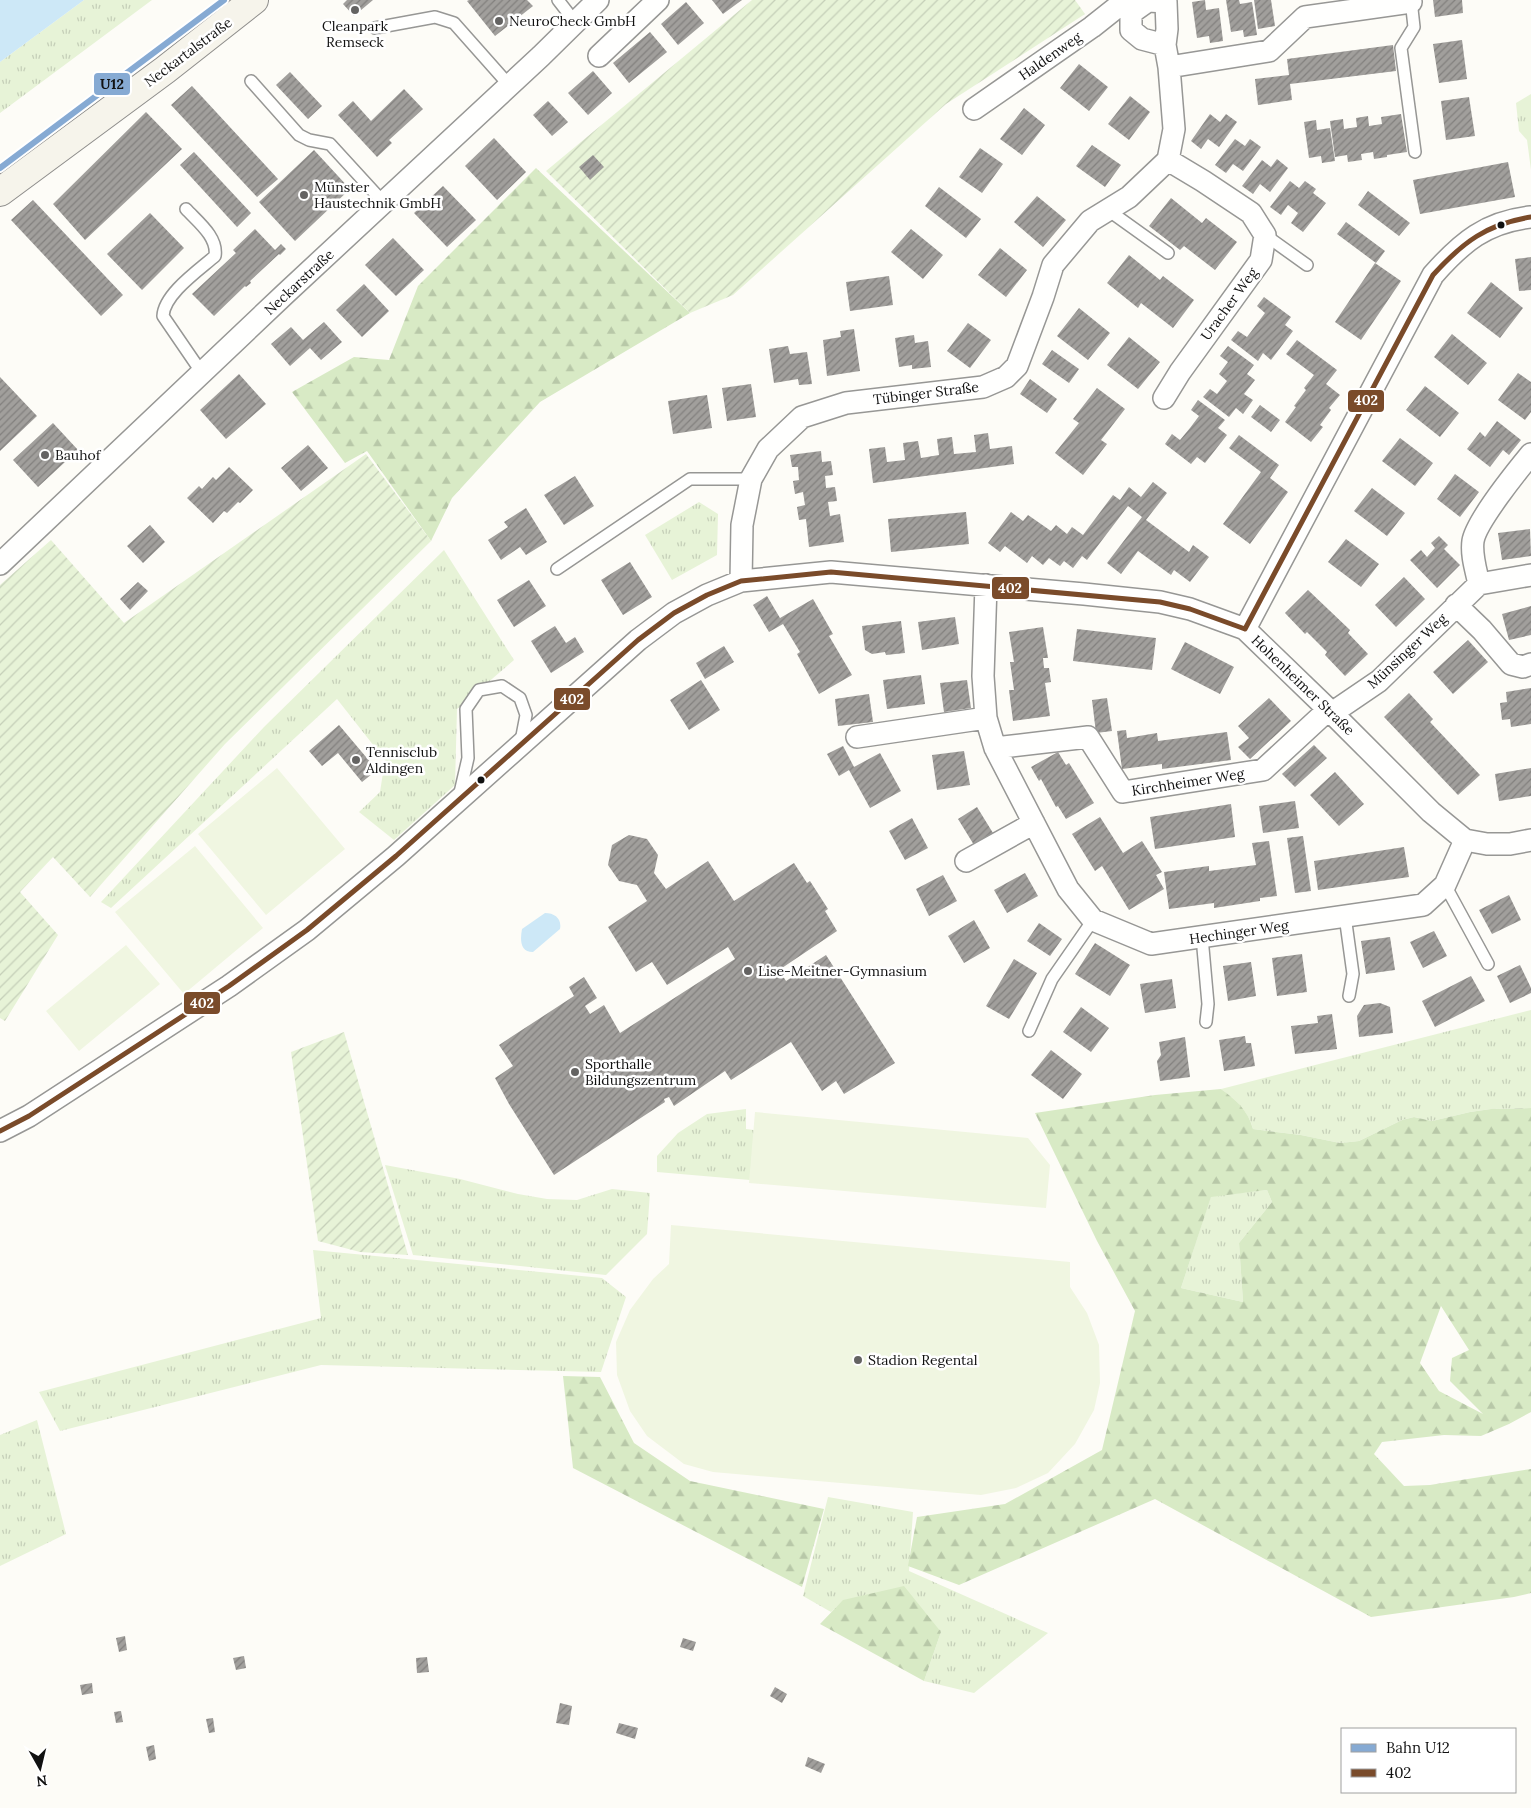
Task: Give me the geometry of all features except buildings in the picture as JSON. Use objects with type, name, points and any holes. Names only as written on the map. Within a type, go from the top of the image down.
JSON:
[{"type":"main road","name":"Neckartalstraße","points":[[0,192],[165,70],[254,0]]},
{"type":"street","name":"Neckarstraße","points":[[0,564],[598,0]]},
{"type":"street","points":[[599,56],[658,0]]},
{"type":"street","name":"Haldenweg","points":[[974,109],[1092,27],[1126,0]]},
{"type":"street","points":[[1169,67],[1269,51],[1305,17],[1411,1]]},
{"type":"street","points":[[1165,45],[1169,67],[1174,129],[1168,160],[1251,213],[1265,235]]},
{"type":"street","name":"Tübinger Straße","points":[[741,581],[742,525],[751,479],[768,449],[802,417],[846,402],[983,387],[1006,377],[1017,366],[1043,297],[1053,264],[1090,221],[1130,197],[1168,160]]},
{"type":"street","points":[[1245,629],[1433,275],[1464,242],[1506,221],[1531,217]]},
{"type":"street","name":"Uracher Weg","points":[[1164,398],[1180,372],[1261,260],[1265,235]]},
{"type":"street","points":[[1531,454],[1480,525],[1473,539],[1472,552],[1478,584],[1531,575]]},
{"type":"street","name":"Hohenheimer Straße","points":[[0,1130],[29,1116],[230,986],[307,930],[396,856],[638,640],[662,622],[707,595],[741,581],[831,572],[1160,602],[1190,609],[1245,629],[1431,812],[1466,840],[1487,844],[1510,844],[1531,840]]},
{"type":"street","name":"Münsinger Weg","points":[[1330,712],[1379,681],[1478,584]]},
{"type":"street","name":"Hechinger Weg","points":[[986,586],[983,676],[986,718],[995,748],[1068,889],[1094,920],[1151,944],[1423,905],[1445,885],[1466,840]]},
{"type":"street","name":"Münsinger Weg","points":[[1456,605],[1482,630],[1510,664],[1523,667],[1531,664]]},
{"type":"street","name":"Kirchheimer Weg","points":[[995,748],[1088,737],[1123,792],[1263,770],[1330,712]]},
{"type":"street","points":[[857,738],[986,718]]},
{"type":"street","points":[[966,861],[1034,823]]},
{"type":"lane","points":[[558,0],[575,22]]},
{"type":"lane","points":[[1411,1],[1414,27],[1401,48],[1414,152]]},
{"type":"lane","points":[[375,28],[435,17],[454,23],[510,85]]},
{"type":"lane","points":[[251,81],[298,135],[309,140],[330,144],[384,203]]},
{"type":"lane","points":[[186,209],[214,241],[216,248],[214,256],[169,298],[163,308],[163,316],[202,373]]},
{"type":"lane","points":[[1108,210],[1168,253]]},
{"type":"lane","points":[[1265,235],[1307,265]]},
{"type":"lane","points":[[557,569],[690,478],[751,479]]},
{"type":"lane","points":[[459,800],[468,758],[466,709],[479,690],[502,686],[520,698],[526,715],[520,746]]},
{"type":"lane","points":[[1445,885],[1488,964]]},
{"type":"lane","points":[[1345,916],[1353,974],[1349,996]]},
{"type":"lane","points":[[1029,1031],[1052,979],[1094,920]]},
{"type":"lane","points":[[1202,937],[1208,997],[1206,1022]]},
{"type":"green space","points":[[84,0],[152,0],[0,113],[0,62]]},
{"type":"green space","points":[[752,0],[1075,0],[1085,14],[946,104],[733,295],[690,313],[546,171]]},
{"type":"green space","points":[[1531,94],[1531,170],[1527,140],[1519,131],[1516,103]]},
{"type":"green space","points":[[536,168],[690,313],[540,402],[452,498],[431,541],[367,451],[345,463],[292,392],[354,357],[389,360],[418,286]]},
{"type":"green space","points":[[366,454],[431,541],[225,744],[90,897],[53,857],[20,892],[58,935],[5,1021],[0,1018],[0,585],[51,540],[124,623]]},
{"type":"green space","points":[[699,502],[718,514],[717,555],[672,580],[645,535]]},
{"type":"green space","points":[[444,550],[514,660],[457,709],[455,785],[394,840],[359,812],[380,792],[385,760],[337,699],[111,908],[101,902],[264,727]]},
{"type":"green space","points":[[277,768],[345,849],[266,915],[198,834]]},
{"type":"green space","points":[[195,846],[263,928],[184,994],[115,912]]},
{"type":"green space","points":[[126,945],[160,984],[79,1051],[46,1011]]},
{"type":"green space","points":[[1531,1010],[1531,1108],[1491,1109],[1432,1121],[1414,1117],[1402,1120],[1359,1141],[1340,1143],[1301,1135],[1253,1129],[1241,1106],[1221,1089]]},
{"type":"green space","points":[[344,1032],[408,1255],[360,1252],[318,1241],[291,1052]]},
{"type":"green space","points":[[1221,1089],[1241,1106],[1248,1116],[1253,1129],[1301,1135],[1340,1143],[1359,1141],[1402,1120],[1414,1117],[1432,1121],[1491,1109],[1531,1108],[1531,1412],[1481,1436],[1444,1435],[1382,1442],[1374,1454],[1404,1486],[1430,1485],[1531,1469],[1531,1593],[1371,1617],[1155,1499],[959,1585],[908,1566],[917,1517],[1005,1504],[1102,1450],[1135,1311],[1097,1241],[1035,1113],[1155,1095]],"holes":[[[1267,1190],[1272,1202],[1239,1243],[1243,1302],[1181,1288],[1211,1197]],[[1441,1306],[1469,1350],[1452,1358],[1450,1381],[1483,1414],[1439,1391],[1420,1363]]]},
{"type":"green space","points":[[746,1109],[746,1129],[754,1130],[750,1180],[657,1172],[657,1156],[678,1133],[707,1114]]},
{"type":"green space","points":[[755,1112],[1028,1138],[1050,1165],[1046,1208],[749,1183]]},
{"type":"green space","points":[[385,1165],[460,1179],[518,1194],[547,1199],[577,1200],[612,1189],[650,1193],[647,1234],[606,1275],[413,1255]]},
{"type":"green space","points":[[1267,1190],[1272,1202],[1239,1243],[1243,1302],[1181,1288],[1211,1196]]},
{"type":"green space","name":"Stadion Regental","points":[[671,1225],[1070,1262],[1070,1287],[1087,1313],[1099,1345],[1100,1383],[1094,1410],[1075,1444],[1048,1473],[1016,1488],[981,1495],[713,1472],[684,1464],[647,1436],[630,1411],[617,1375],[616,1342],[630,1310],[653,1279],[669,1264]]},
{"type":"green space","points":[[313,1250],[602,1278],[626,1297],[601,1372],[321,1365],[60,1431],[39,1392],[321,1318]]},
{"type":"green space","points":[[563,1376],[600,1377],[634,1443],[690,1481],[824,1509],[802,1587],[573,1468]]},
{"type":"green space","points":[[37,1420],[66,1534],[0,1566],[0,1435]]},
{"type":"green space","points":[[828,1497],[913,1512],[909,1571],[1048,1633],[974,1693],[924,1681],[941,1632],[844,1600],[831,1612],[803,1596]]},
{"type":"green space","points":[[904,1586],[941,1632],[924,1681],[820,1624],[843,1600]]},
{"type":"water","points":[[0,0],[84,0],[0,62]]},
{"type":"water","points":[[545,913],[557,917],[560,922],[560,929],[533,952],[526,950],[523,948],[521,941],[522,929]]},
{"type":"rail line","name":"U12","points":[[0,168],[224,0]]},
{"type":"transit line","name":"402","points":[[1245,629],[1433,275],[1455,253],[1477,236],[1501,224],[1531,217]]},
{"type":"transit line","name":"402","points":[[0,1131],[29,1116],[229,986],[307,930],[396,856],[638,640],[674,613],[707,595],[741,581],[831,572],[1160,602],[1190,609],[1245,629]]},
{"type":"place","name":"Cleanpark Remseck","points":[[355,10]]},
{"type":"place","name":"NeuroCheck GmbH","points":[[499,21]]},
{"type":"place","name":"Münster Haustechnik GmbH","points":[[304,195]]},
{"type":"place","name":"Bauhof","points":[[45,455]]},
{"type":"place","name":"Tennisclub Aldingen","points":[[356,760]]},
{"type":"place","name":"Lise-Meitner-Gymnasium","points":[[748,971]]},
{"type":"place","name":"Sporthalle Bildungszentrum","points":[[575,1072]]},
{"type":"place","name":"Stadion Regental","points":[[858,1360]]}]
